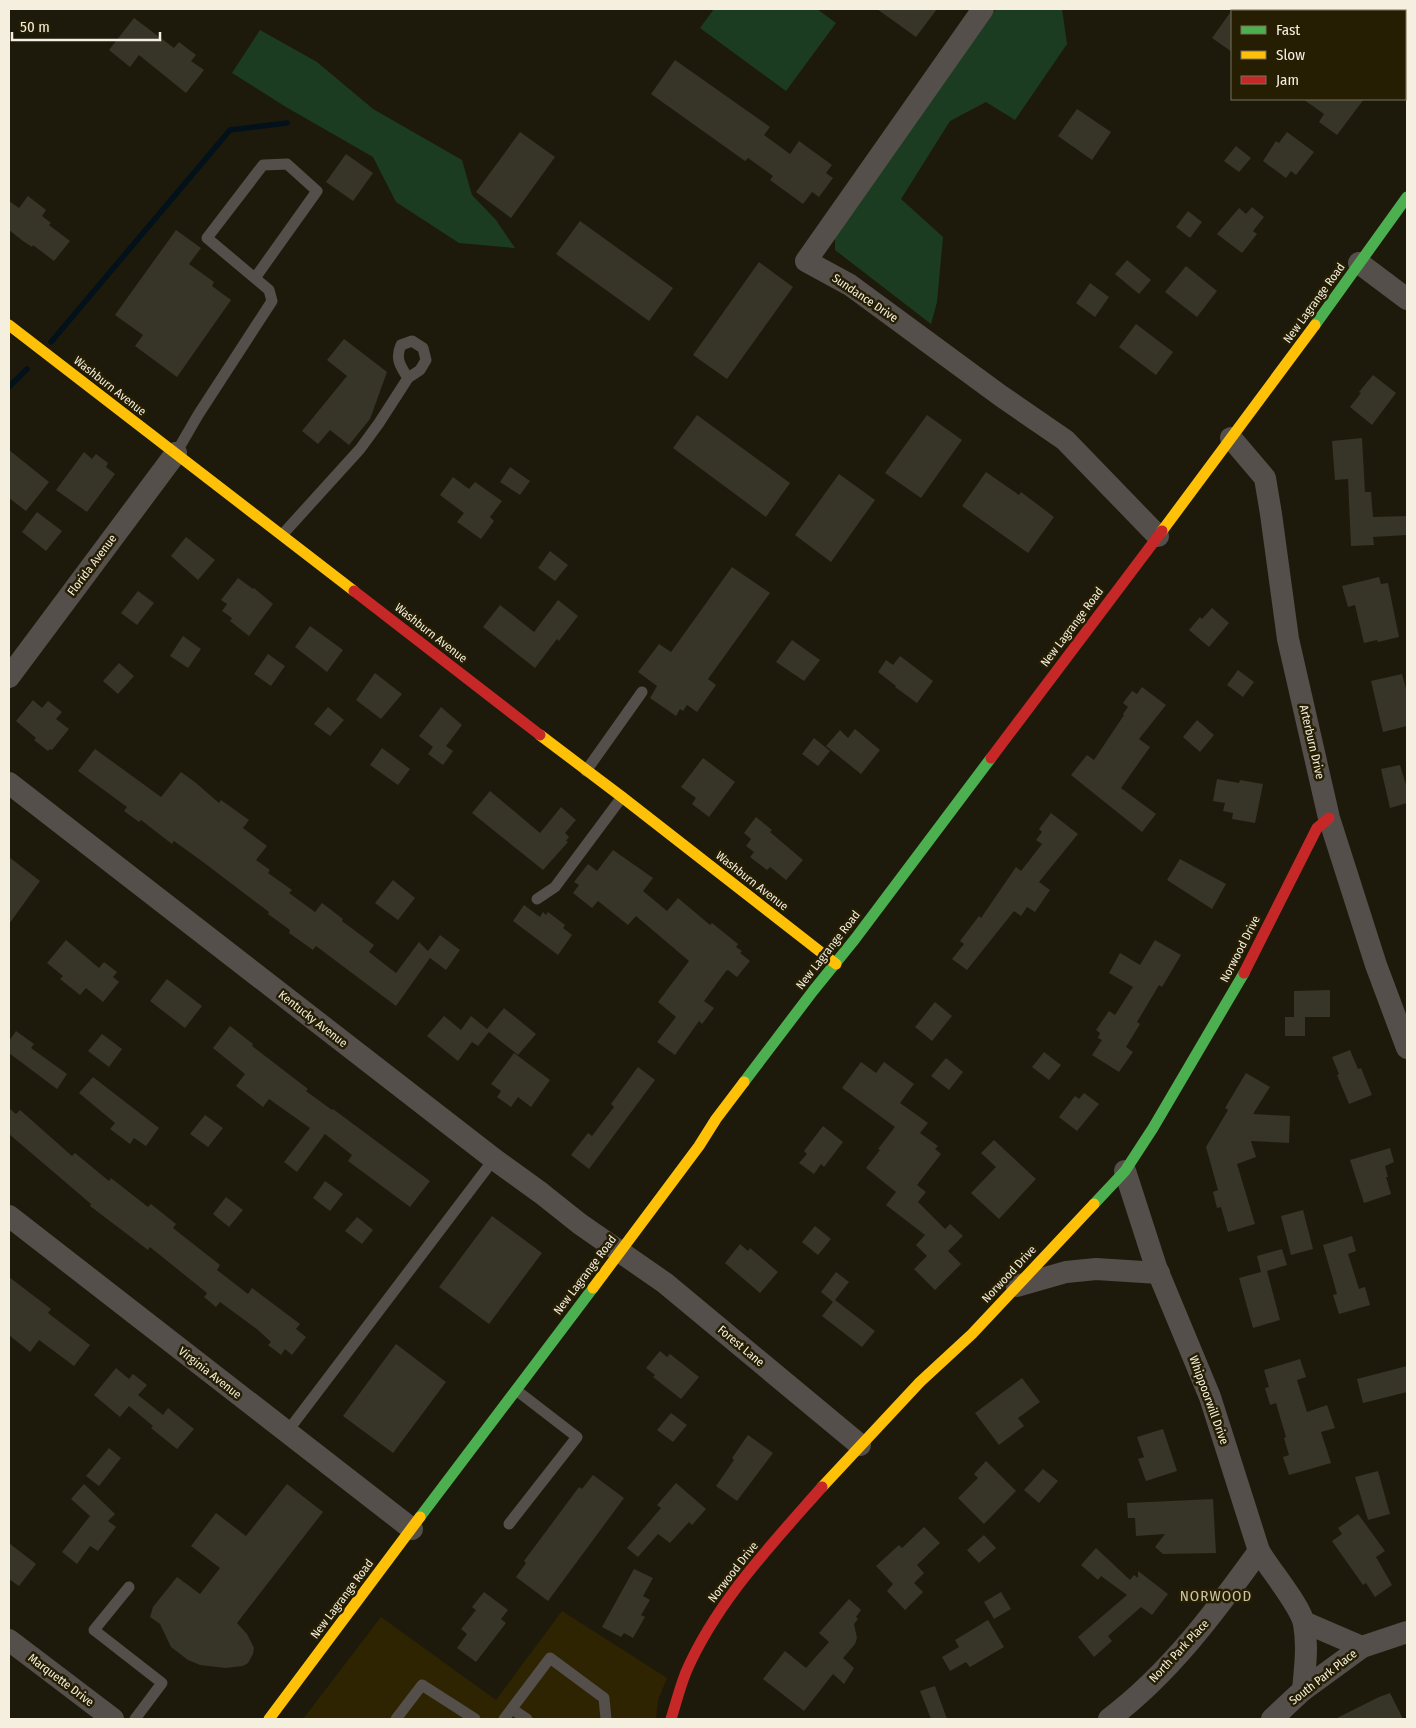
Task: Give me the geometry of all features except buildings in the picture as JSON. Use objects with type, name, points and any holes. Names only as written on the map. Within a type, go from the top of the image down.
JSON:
[{"type":"street","name":"Sundance Drive","points":[[983,9],[806,261],[850,284],[1001,396],[1066,440],[1158,536]]},
{"type":"street","name":"New Lagrange Road","points":[[269,1719],[699,1146],[767,1051],[836,964],[1158,536],[1407,197]]},
{"type":"street","points":[[1359,263],[1407,299]]},
{"type":"street","name":"Washburn Avenue","points":[[9,325],[586,771],[622,796],[836,964]]},
{"type":"street","name":"Arterburn Drive","points":[[1231,438],[1264,478],[1271,514],[1288,639],[1329,818],[1376,965],[1407,1048]]},
{"type":"street","name":"Florida Avenue","points":[[9,677],[176,453]]},
{"type":"street","name":"Kentucky Avenue","points":[[9,783],[494,1159],[580,1224],[620,1251]]},
{"type":"street","name":"Norwood Drive","points":[[670,1719],[686,1672],[712,1623],[737,1587],[775,1540],[860,1445],[920,1382],[972,1334],[1125,1171],[1153,1128],[1240,980],[1317,828],[1329,818]]},
{"type":"street","name":"Whippoorwill Drive","points":[[1125,1171],[1159,1274],[1210,1397],[1259,1551],[1293,1601],[1304,1622],[1306,1650],[1303,1690]]},
{"type":"street","name":"Virginia Avenue","points":[[9,1216],[412,1530]]},
{"type":"street","name":"Forest Lane","points":[[620,1251],[665,1283],[860,1445]]},
{"type":"street","points":[[1017,1286],[1066,1272],[1096,1269],[1159,1274]]},
{"type":"street","name":"North Park Place","points":[[1109,1719],[1164,1670],[1217,1610],[1259,1551]]},
{"type":"street","points":[[1304,1622],[1362,1647]]},
{"type":"street","name":"South Park Place","points":[[1272,1719],[1303,1690],[1362,1647],[1407,1632]]},
{"type":"street","name":"Marquette Drive","points":[[9,1640],[113,1719]]},
{"type":"lane","points":[[176,453],[198,415],[272,301],[269,290],[207,238],[263,165],[286,164],[317,191],[255,278]]},
{"type":"lane","points":[[282,535],[360,449],[380,423],[408,378]]},
{"type":"lane","points":[[586,771],[642,692]]},
{"type":"lane","points":[[537,899],[555,887],[622,796]]},
{"type":"lane","points":[[287,1432],[494,1159]]},
{"type":"lane","points":[[509,1524],[577,1437],[516,1390]]},
{"type":"lane","points":[[129,1587],[94,1630],[162,1683],[135,1719]]},
{"type":"lane","points":[[504,1719],[550,1658],[604,1698],[606,1719]]},
{"type":"lane","points":[[396,1719],[422,1685],[475,1719]]},
{"type":"lane","points":[[512,1709],[527,1719]]},
{"type":"shaded area","points":[[562,1611],[667,1678],[658,1700],[656,1719],[303,1719],[381,1617],[496,1700]]},
{"type":"green space","points":[[714,9],[817,9],[836,23],[786,91],[700,28]]},
{"type":"green space","points":[[996,9],[1062,9],[1067,44],[1015,120],[986,102],[950,121],[901,199],[943,237],[937,302],[931,324],[835,250],[835,233]]},
{"type":"green space","points":[[260,30],[317,62],[373,109],[462,160],[472,195],[496,220],[515,248],[459,243],[396,202],[373,157],[286,107],[232,73]]},
{"type":"waterway","points":[[51,342],[230,130],[287,123]]},
{"type":"waterway","points":[[9,387],[27,369]]},
{"type":"traffic: fast","points":[[1315,325],[1407,197]]},
{"type":"traffic: fast","points":[[744,1082],[855,939],[991,758]]},
{"type":"traffic: fast","points":[[1094,1204],[1125,1171],[1153,1128],[1244,973]]},
{"type":"traffic: fast","points":[[420,1517],[593,1288]]},
{"type":"traffic: slow","points":[[9,325],[354,591]]},
{"type":"traffic: slow","points":[[1162,531],[1315,325]]},
{"type":"traffic: slow","points":[[540,735],[836,964]]},
{"type":"traffic: slow","points":[[593,1288],[699,1146],[716,1119],[744,1082]]},
{"type":"traffic: slow","points":[[822,1487],[920,1382],[972,1334],[1094,1204]]},
{"type":"traffic: slow","points":[[269,1719],[420,1517]]},
{"type":"traffic: jam","points":[[991,758],[1162,531]]},
{"type":"traffic: jam","points":[[354,591],[540,735]]},
{"type":"traffic: jam","points":[[1244,973],[1317,828],[1329,818]]},
{"type":"traffic: jam","points":[[671,1719],[686,1672],[713,1621],[747,1574],[822,1487]]},
{"type":"district","name":"NORWOOD","points":[[1216,1596]]}]
